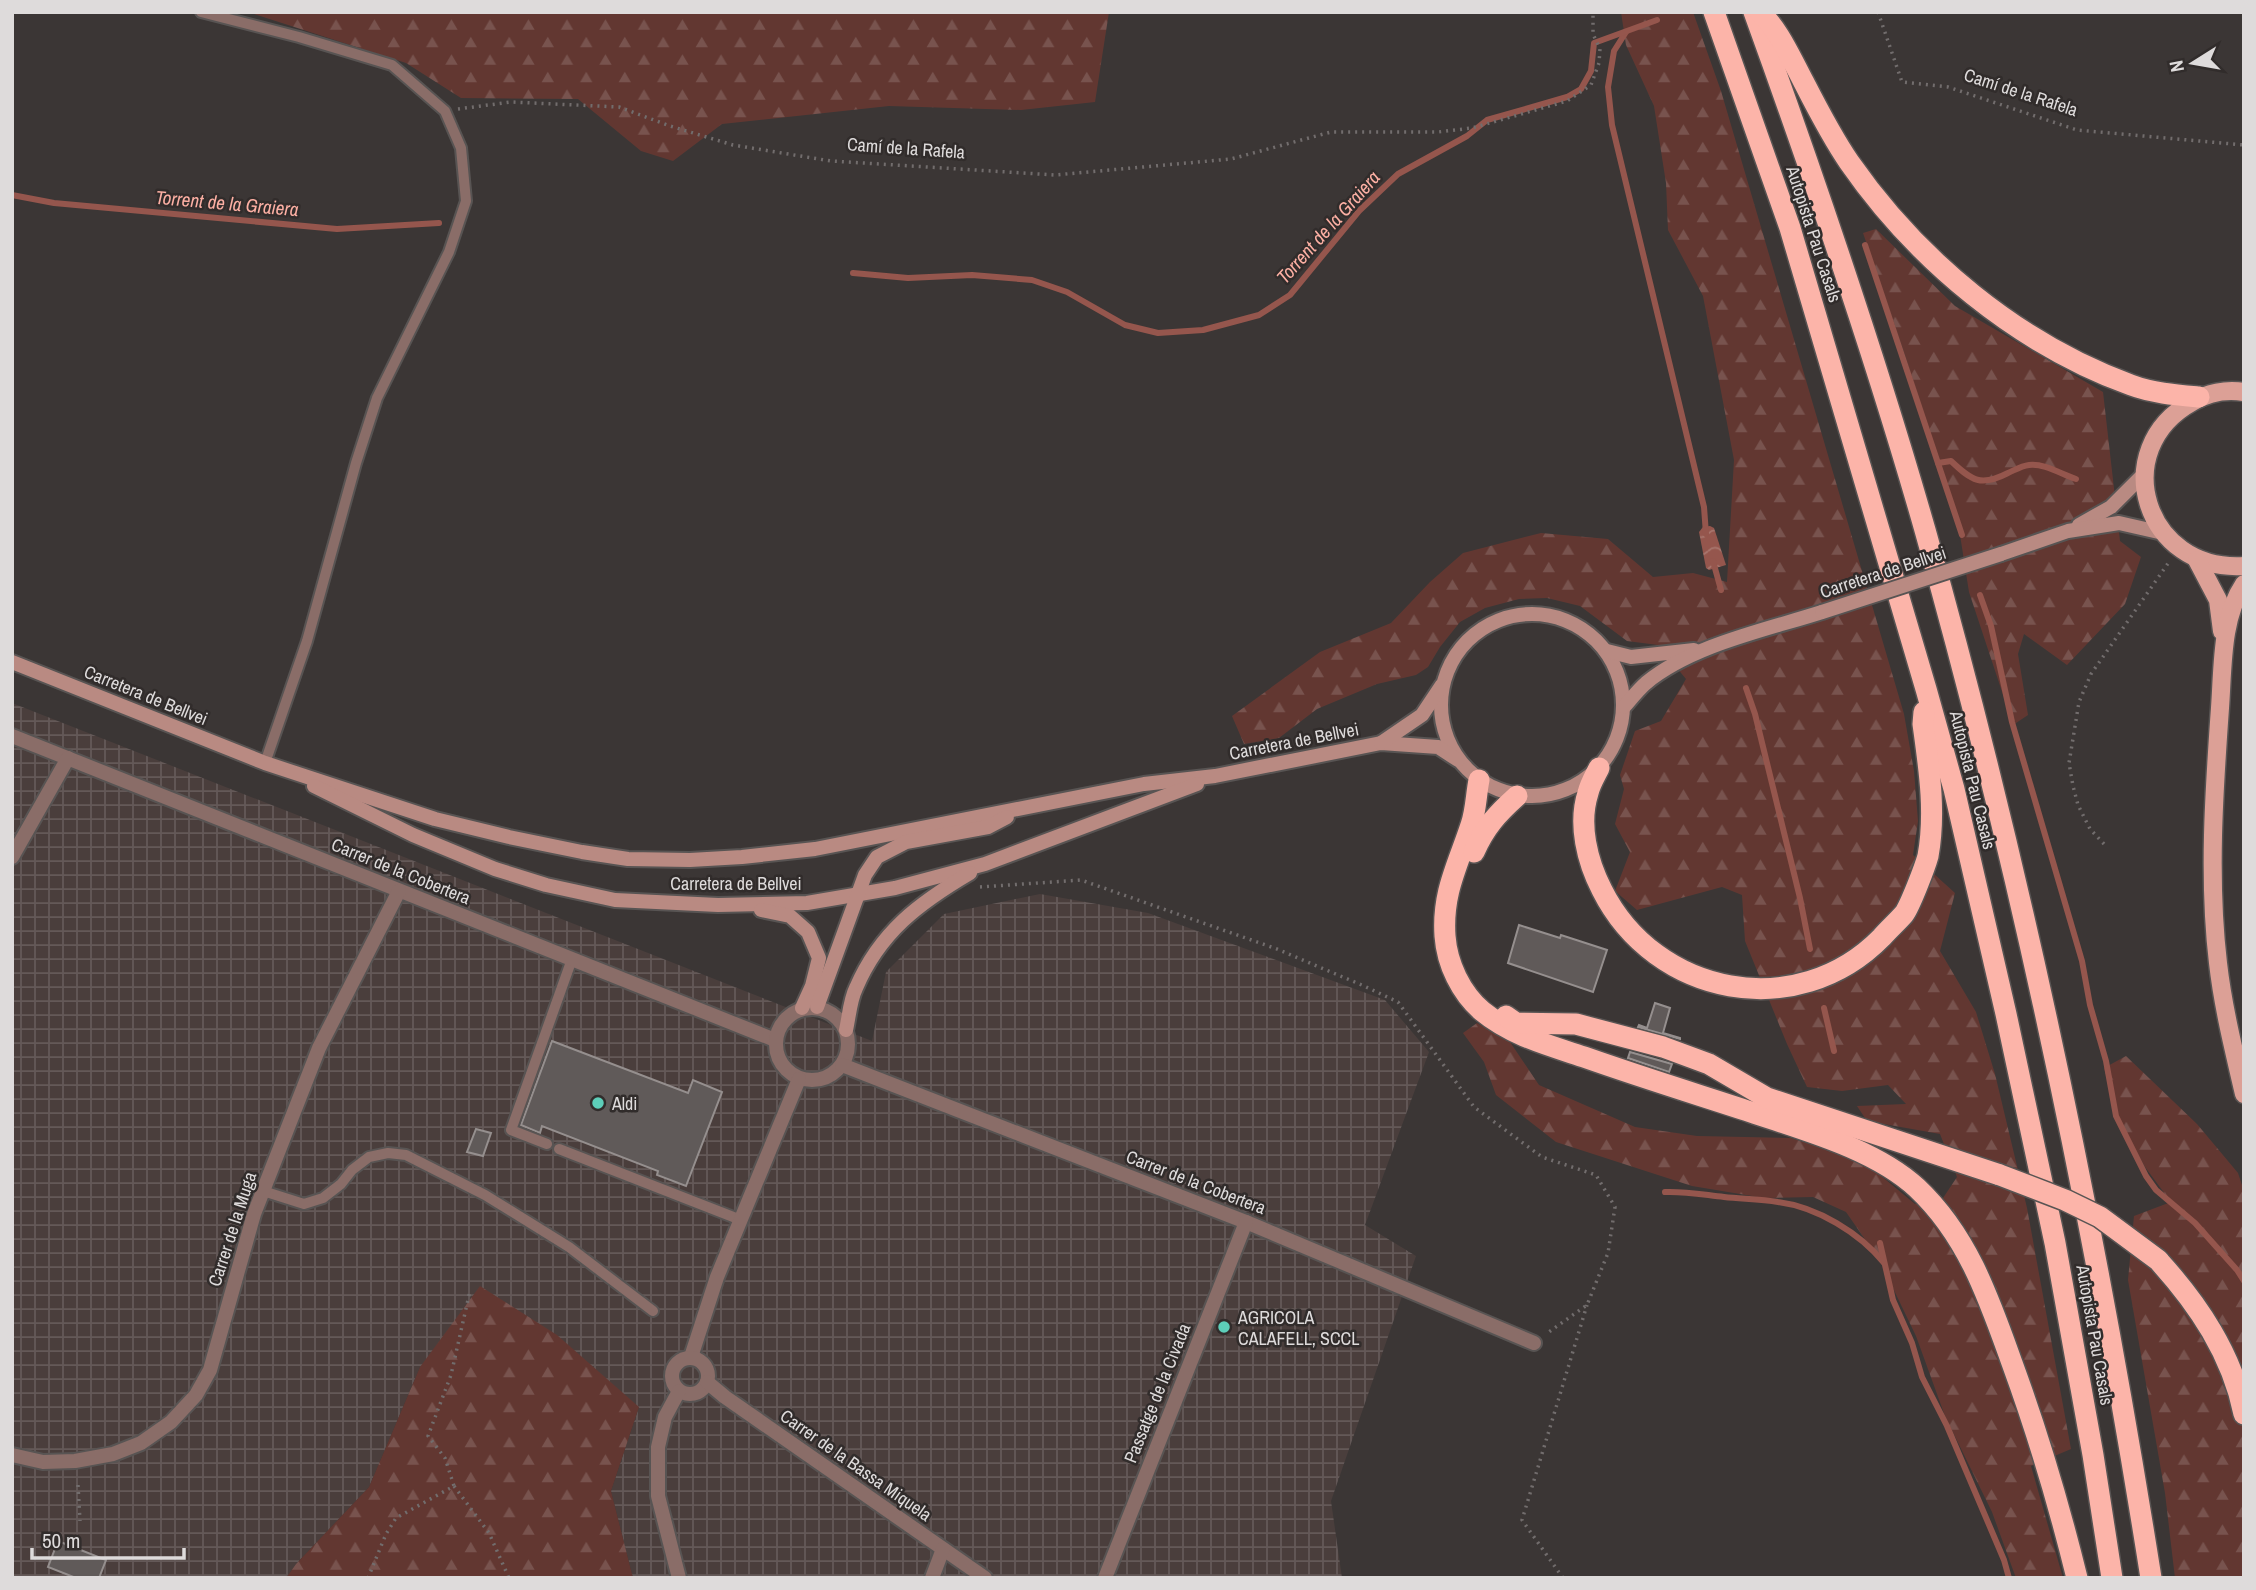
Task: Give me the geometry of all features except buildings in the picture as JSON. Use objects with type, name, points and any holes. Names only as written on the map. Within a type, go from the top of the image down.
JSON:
[{"type":"highway","name":"Autopista Pau Casals","points":[[1714,12],[1790,228],[1926,689],[1960,816],[2039,1163],[2081,1389],[2112,1578]]},
{"type":"highway","name":"Autopista Pau Casals","points":[[1757,12],[1891,417],[1925,530],[1989,771],[2052,1039],[2095,1250],[2151,1578]]},
{"type":"highway","points":[[1757,12],[1774,26],[1849,162],[1887,210],[1937,264],[1990,307],[2036,339],[2087,366],[2134,387],[2199,397]]},
{"type":"highway","points":[[1599,768],[1588,792],[1583,820],[1588,853],[1596,879],[1623,924],[1660,958],[1681,971],[1737,988],[1770,990],[1804,982],[1828,975],[1851,963],[1869,950],[1906,912],[1927,857],[1933,810],[1923,724],[1926,689]]},
{"type":"highway","points":[[1479,780],[1473,822],[1449,886],[1444,908],[1445,939],[1451,964],[1461,986],[1481,1010],[1506,1028],[1657,1083],[1809,1131],[1884,1163],[1915,1186],[1943,1215],[1961,1241],[1984,1285],[2055,1488],[2077,1578]]},
{"type":"highway","points":[[1517,796],[1495,816],[1482,834],[1469,861],[1454,907],[1455,939],[1462,965],[1488,1004],[1516,1023],[1576,1024],[1664,1047],[1709,1064],[1767,1098],[2000,1175],[2065,1200],[2100,1217],[2158,1260],[2182,1287],[2206,1320],[2228,1362],[2244,1414]]},
{"type":"main road","points":[[2244,392],[2217,392],[2199,397],[2182,407],[2167,420],[2156,436],[2148,454],[2145,474],[2149,505],[2163,533],[2178,548],[2197,560],[2225,567],[2244,566]]},
{"type":"main road","name":"Carretera de Bellvei","points":[[2068,531],[2111,507],[2145,474]]},
{"type":"main road","name":"Carretera de Bellvei","points":[[1624,707],[1645,683],[1709,648],[2068,531],[2119,523],[2163,533]]},
{"type":"main road","points":[[2197,560],[2218,600],[2224,649]]},
{"type":"main road","points":[[2244,584],[2233,600],[2224,649],[2217,764],[2214,916],[2218,965],[2244,1094]]},
{"type":"main road","points":[[1534,613],[1573,622],[1593,635],[1607,651],[1620,679],[1624,707],[1615,745],[1599,768],[1572,788],[1546,796],[1517,796],[1479,780],[1458,761],[1442,722],[1443,684],[1459,649],[1487,624],[1534,613]]},
{"type":"main road","name":"Carretera de Bellvei","points":[[1607,651],[1631,657],[1709,648]]},
{"type":"main road","name":"Carretera de Bellvei","points":[[12,662],[265,762],[435,819],[509,837],[628,859],[690,860],[815,849],[1144,785],[1215,776],[1381,743],[1438,747],[1458,761]]},
{"type":"main road","name":"Carretera de Bellvei","points":[[1381,743],[1422,715],[1443,684]]},
{"type":"main road","name":"Carretera de Bellvei","points":[[265,762],[413,835],[495,869],[546,885],[615,900],[718,905],[807,903],[895,888],[985,864],[1215,776]]},
{"type":"main road","points":[[809,1008],[865,875],[877,857],[906,842],[988,827],[1024,808]]},
{"type":"main road","points":[[846,1030],[855,990],[874,953],[901,921],[933,895],[985,864]]},
{"type":"main road","points":[[718,905],[790,916],[808,932],[818,958],[809,1008]]},
{"type":"street","name":"Carrer de la Cobertera","points":[[12,736],[775,1040]]},
{"type":"street","points":[[12,857],[68,758]]},
{"type":"street","name":"Carrer de la Muga","points":[[12,1455],[43,1462],[75,1461],[113,1454],[141,1443],[171,1422],[196,1395],[209,1370],[254,1214],[319,1048],[399,891]]},
{"type":"street","points":[[809,1008],[829,1011],[840,1020],[846,1030],[847,1054],[842,1065],[832,1074],[820,1079],[799,1079],[781,1063],[777,1055],[775,1040],[781,1023],[786,1017],[809,1008]]},
{"type":"street","name":"Carrer de la Cobertera","points":[[842,1065],[1246,1222],[1534,1343]]},
{"type":"street","points":[[691,1357],[717,1278],[799,1079]]},
{"type":"street","name":"Passatge de la Civada","points":[[1105,1578],[1246,1222]]},
{"type":"street","points":[[691,1357],[705,1366],[707,1382],[695,1394],[686,1394],[673,1384],[672,1371],[679,1361],[691,1357]]},
{"type":"street","name":"Carrer de la Bassa Miquela","points":[[707,1382],[985,1578]]},
{"type":"street","points":[[679,1391],[665,1417],[658,1447],[657,1496],[679,1578]]},
{"type":"street","points":[[932,1578],[943,1549]]},
{"type":"lane","points":[[201,12],[299,37],[391,65],[445,111],[461,148],[466,201],[449,252],[377,398],[356,463],[307,641],[265,762]]},
{"type":"lane","points":[[547,1144],[511,1130],[572,959]]},
{"type":"lane","points":[[559,1149],[741,1220]]},
{"type":"lane","points":[[263,1191],[304,1204],[323,1198],[369,1157],[388,1153],[406,1155],[485,1195],[569,1247],[653,1311]]},
{"type":"path","name":"Camí de la Rafela","points":[[445,111],[511,102],[619,107],[733,145],[831,161],[1055,175],[1231,159],[1331,132],[1438,132],[1472,128],[1567,101],[1591,85],[1599,63],[1600,49],[1593,34],[1593,12]]},
{"type":"path","name":"Camí de la Rafela","points":[[1878,12],[1902,82],[1948,87],[2077,130],[2244,145]]},
{"type":"path","points":[[2104,844],[2090,829],[2078,805],[2073,786],[2070,763],[2079,702],[2091,674],[2178,548]]},
{"type":"path","points":[[968,887],[1082,880],[1277,949],[1398,1002],[1474,1107],[1542,1157],[1596,1175],[1615,1208],[1608,1253],[1587,1305],[1522,1520],[1563,1578]]},
{"type":"path","points":[[471,1291],[452,1375],[428,1436],[445,1458],[454,1486],[489,1533],[509,1578]]},
{"type":"path","points":[[1534,1343],[1587,1305]]},
{"type":"path","points":[[78,1485],[80,1521]]},
{"type":"path","points":[[368,1578],[386,1534],[396,1518],[454,1486]]},
{"type":"shaded area","points":[[12,703],[872,1041],[886,972],[944,914],[1040,894],[1148,913],[1385,1000],[1429,1052],[1365,1225],[1416,1256],[1331,1501],[1342,1578],[633,1578],[611,1491],[639,1407],[420,1367],[369,1487],[286,1578],[12,1578]]},
{"type":"green space","points":[[248,12],[1109,12],[1095,102],[1021,110],[889,106],[722,124],[673,161],[641,151],[578,99],[461,98],[406,63]]},
{"type":"green space","points":[[1621,12],[1693,12],[1721,91],[1904,714],[1914,771],[1918,821],[1913,855],[1955,893],[1940,951],[1976,1012],[1995,1074],[2027,1208],[2071,1449],[2031,1466],[2063,1578],[2016,1578],[1992,1512],[1945,1416],[1916,1336],[1880,1261],[1846,1212],[1813,1197],[1764,1198],[1692,1186],[1556,1142],[1496,1095],[1484,1062],[1463,1033],[1477,1023],[1510,1042],[1539,1085],[1635,1127],[1697,1136],[1791,1138],[1826,1149],[1874,1170],[1915,1204],[1943,1198],[1957,1177],[1940,1134],[1867,1121],[1857,1106],[1906,1104],[1888,1085],[1842,1091],[1807,1087],[1745,941],[1742,895],[1722,887],[1637,910],[1615,891],[1630,852],[1615,824],[1624,789],[1620,775],[1635,731],[1661,721],[1686,679],[1658,645],[1627,641],[1580,606],[1547,598],[1519,599],[1485,608],[1460,622],[1428,667],[1416,675],[1377,684],[1317,709],[1279,738],[1244,744],[1232,716],[1320,652],[1391,623],[1430,582],[1463,553],[1541,533],[1608,539],[1653,577],[1693,573],[1727,582],[1734,460],[1703,296],[1668,230],[1666,183],[1654,106],[1626,45]]},
{"type":"green space","points":[[1876,229],[1955,306],[2103,392],[2120,541],[2141,557],[2125,604],[2067,665],[2024,634],[2018,654],[2028,715],[2013,725],[1969,592],[1958,522],[1863,233]]},
{"type":"green space","points":[[2126,1056],[2197,1124],[2238,1173],[2244,1191],[2244,1578],[2175,1578],[2165,1493],[2128,1280],[2134,1216],[2171,1202],[2145,1167],[2120,1121],[2104,1068]]},
{"type":"green space","points":[[480,1286],[557,1335],[639,1407],[611,1491],[633,1578],[286,1578],[369,1487],[420,1367]]},
{"type":"water","points":[[1703,527],[1714,528],[1726,565],[1709,570],[1706,568],[1699,532]]},
{"type":"waterway","name":"Torrent de la Graiera","points":[[853,273],[908,278],[972,275],[1032,280],[1067,292],[1125,325],[1158,333],[1203,330],[1259,315],[1290,295],[1359,211],[1398,174],[1467,136],[1487,120],[1567,97],[1581,89],[1591,71],[1594,43],[1657,20]]},
{"type":"waterway","points":[[1626,32],[1614,51],[1608,87],[1612,125],[1704,507],[1706,534]]},
{"type":"waterway","name":"Torrent de la Graiera","points":[[12,195],[54,203],[337,229],[439,223]]},
{"type":"waterway","points":[[1865,245],[1962,535]]},
{"type":"waterway","points":[[1938,463],[1951,461],[1971,477],[1984,481],[2029,465],[2047,467],[2076,479]]},
{"type":"waterway","points":[[1713,561],[1721,590]]},
{"type":"waterway","points":[[1980,595],[1991,626],[2012,722],[2082,961],[2116,1116],[2146,1176],[2156,1190],[2195,1223],[2244,1281]]},
{"type":"waterway","points":[[1746,688],[1755,714],[1810,949]]},
{"type":"waterway","points":[[1824,1008],[1834,1051]]},
{"type":"waterway","points":[[1665,1192],[1771,1201],[1808,1209],[1850,1232],[1884,1263]]},
{"type":"waterway","points":[[1880,1243],[1893,1300],[1912,1343],[1922,1377],[1947,1426],[2004,1560],[2009,1578]]},
{"type":"place","name":"Aldi","points":[[598,1103]]},
{"type":"place","name":"AGRICOLA CALAFELL, SCCL","points":[[1224,1327]]}]
